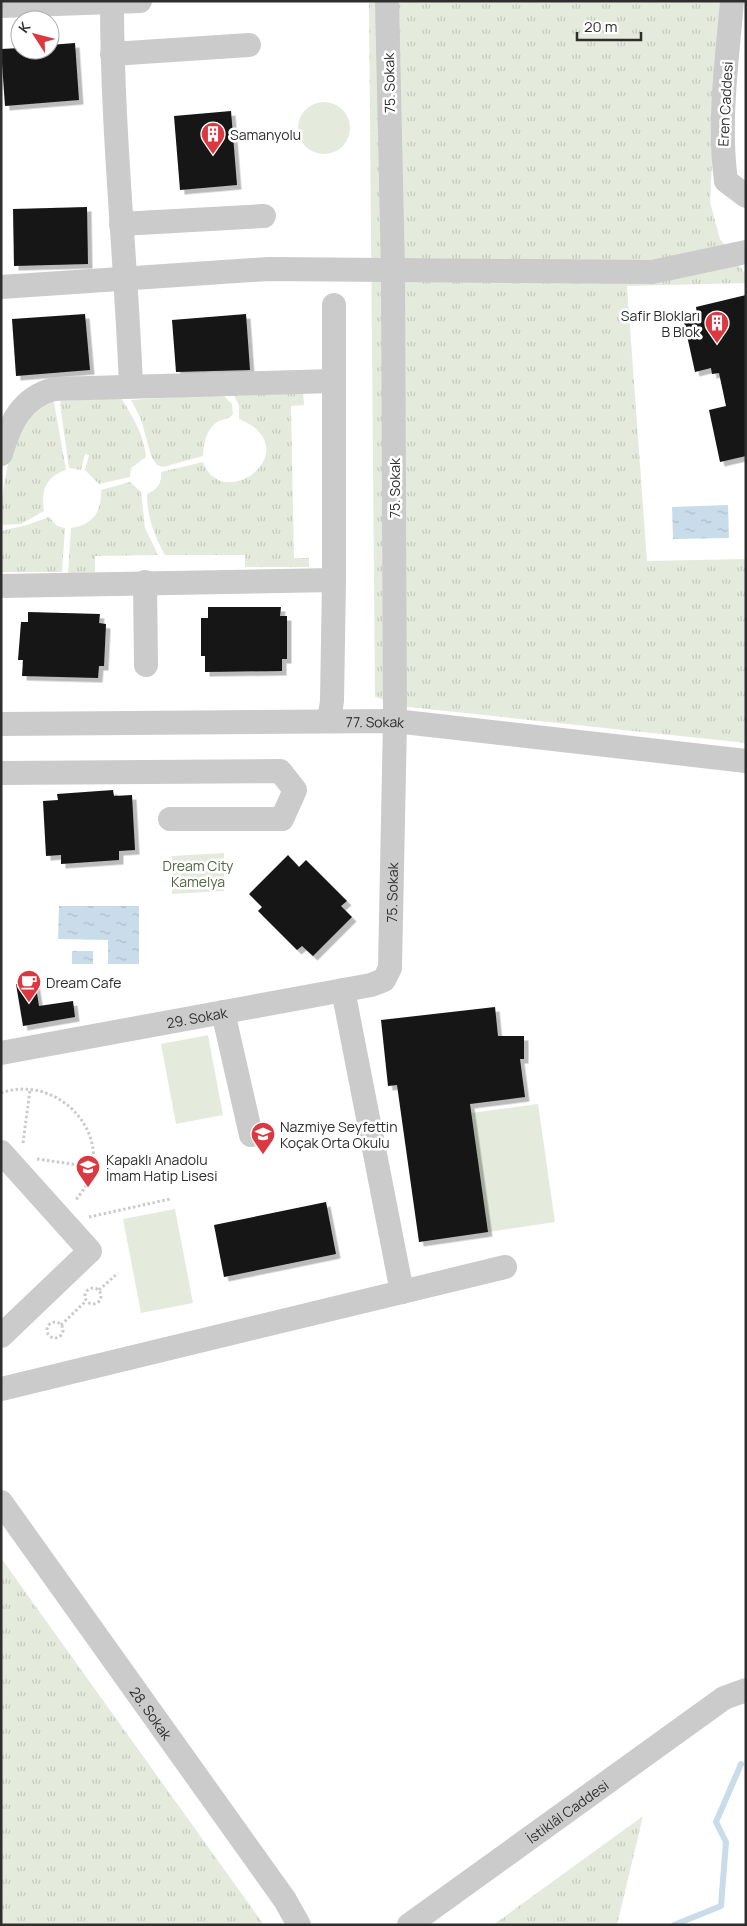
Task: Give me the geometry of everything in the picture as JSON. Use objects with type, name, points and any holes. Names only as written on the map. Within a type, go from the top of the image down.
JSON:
[{"type":"street","points":[[1,6],[140,1]]},
{"type":"street","name":"75. Sokak","points":[[387,1],[393,272],[395,721],[392,960],[388,975]]},
{"type":"street","name":"Eren Caddesi","points":[[732,1],[724,102],[723,150],[726,182],[746,196]]},
{"type":"street","points":[[112,2],[112,54],[121,224],[127,278],[131,386]]},
{"type":"street","points":[[112,54],[249,45]]},
{"type":"street","points":[[121,224],[264,216]]},
{"type":"street","points":[[1,287],[268,269],[393,272],[652,272],[746,252]]},
{"type":"street","points":[[329,720],[332,701],[334,580],[334,305]]},
{"type":"street","points":[[1,454],[12,420],[36,395],[63,387],[334,381]]},
{"type":"street","points":[[1,586],[334,580]]},
{"type":"street","points":[[145,582],[146,665]]},
{"type":"street","name":"77. Sokak","points":[[1,724],[329,720],[395,721],[746,761]]},
{"type":"street","points":[[1,773],[280,771],[295,790],[282,819],[170,820]]},
{"type":"street","name":"29. Sokak","points":[[1,1053],[343,990],[377,983],[388,975]]},
{"type":"street","points":[[343,990],[402,1292]]},
{"type":"street","points":[[223,1012],[251,1136]]},
{"type":"street","points":[[1,1336],[90,1251],[8,1154]]},
{"type":"street","points":[[1,1389],[505,1267]]},
{"type":"street","name":"28. Sokak","points":[[1,1502],[285,1900],[299,1925]]},
{"type":"street","name":"İstiklâl Caddesi","points":[[409,1925],[735,1694]]},
{"type":"path","points":[[1,1093],[10,1090],[30,1090],[48,1093],[73,1108],[88,1132],[94,1148],[93,1167],[89,1181],[62,1220]]},
{"type":"path","points":[[30,1090],[8,1154],[93,1167]]},
{"type":"path","points":[[62,1220],[170,1199]]},
{"type":"path","points":[[99,1290],[118,1273]]},
{"type":"path","points":[[94,1288],[99,1290],[101,1299],[97,1303],[91,1304],[86,1300],[85,1295],[88,1290],[94,1288]]},
{"type":"path","points":[[61,1325],[86,1300]]},
{"type":"path","points":[[55,1322],[61,1325],[63,1333],[59,1338],[53,1338],[48,1335],[47,1329],[50,1324],[55,1322]]},
{"type":"green space","points":[[369,1],[720,1],[710,202],[720,239],[746,275],[746,283],[627,286],[647,561],[746,559],[746,743],[408,707],[375,697]]},
{"type":"green space","points":[[319,102],[329,102],[343,109],[350,123],[350,133],[343,147],[329,154],[319,154],[309,150],[302,143],[298,133],[298,123],[302,113],[309,106]]},
{"type":"green space","points":[[303,392],[304,405],[291,406],[294,558],[309,558],[309,567],[245,567],[245,555],[165,555],[152,526],[147,502],[147,494],[158,486],[161,480],[161,472],[203,462],[212,476],[224,482],[237,481],[250,476],[260,467],[266,455],[265,442],[254,427],[239,419],[239,405],[233,394]]},
{"type":"green space","points":[[222,394],[232,404],[233,414],[219,421],[208,431],[203,456],[163,467],[157,465],[151,456],[141,419],[131,400]]},
{"type":"green space","points":[[121,398],[134,419],[146,457],[131,468],[130,477],[99,484],[85,470],[89,455],[85,454],[81,470],[69,468],[60,404],[61,401]]},
{"type":"green space","points":[[54,402],[66,470],[53,477],[46,486],[43,497],[44,511],[21,524],[1,525],[3,495],[15,439],[32,410],[43,403]]},
{"type":"green space","points":[[130,482],[141,492],[145,528],[158,555],[95,556],[95,572],[68,574],[71,528],[85,524],[95,516],[100,504],[101,490]]},
{"type":"green space","points":[[49,517],[57,526],[65,528],[62,572],[1,572],[1,531],[27,525]]},
{"type":"green space","name":"Dream City Kamelya","points":[[224,853],[224,891],[172,894],[172,856]]},
{"type":"green space","points":[[208,1035],[223,1115],[176,1124],[161,1044]]},
{"type":"green space","points":[[538,1104],[555,1222],[488,1232],[471,1113]]},
{"type":"green space","points":[[175,1209],[193,1303],[141,1313],[123,1219]]},
{"type":"green space","points":[[1,1558],[264,1925],[1,1925]]},
{"type":"green space","points":[[643,1816],[617,1925],[493,1925]]},
{"type":"water","points":[[728,505],[729,538],[673,539],[672,507]]},
{"type":"water","points":[[59,906],[139,906],[139,964],[108,964],[108,940],[58,939]]},
{"type":"water","points":[[72,951],[93,951],[93,964],[72,964]]},
{"type":"building","points":[[75,43],[79,100],[5,106],[1,49],[10,49],[10,60],[60,60],[60,44]]},
{"type":"building","name":"Samanyolu","points":[[231,111],[237,185],[180,190],[174,116]]},
{"type":"building","points":[[87,207],[88,264],[14,266],[13,209]]},
{"type":"building","points":[[746,295],[746,456],[720,462],[709,410],[726,406],[719,373],[712,374],[711,368],[695,372],[684,322],[693,319],[692,315],[697,314],[696,307]]},
{"type":"building","points":[[85,314],[90,370],[16,376],[12,319]]},
{"type":"building","points":[[246,314],[250,370],[176,372],[172,320]]},
{"type":"building","points":[[208,607],[281,607],[280,616],[287,616],[287,659],[282,659],[282,671],[205,672],[205,656],[201,656],[201,618],[208,618]]},
{"type":"building","points":[[28,612],[100,614],[99,623],[106,624],[104,666],[99,666],[98,678],[22,676],[23,660],[18,660],[21,622],[28,622]]},
{"type":"building","points":[[113,790],[114,796],[132,795],[135,850],[119,851],[119,860],[61,864],[61,855],[46,856],[43,801],[58,800],[57,794]]},
{"type":"building","points":[[288,855],[299,867],[306,860],[347,901],[341,906],[352,917],[313,956],[302,946],[297,950],[258,911],[262,907],[249,894]]},
{"type":"building","name":"Dream Cafe","points":[[35,981],[39,1006],[73,1001],[75,1017],[23,1026],[16,984]]},
{"type":"building","points":[[495,1007],[498,1036],[524,1036],[524,1059],[520,1059],[525,1097],[470,1104],[488,1232],[419,1242],[397,1085],[388,1086],[381,1020]]},
{"type":"building","points":[[326,1202],[336,1254],[224,1277],[214,1225]]},
{"type":"waterway","points":[[674,1925],[721,1906],[726,1842],[716,1822],[741,1764]]},
{"type":"place","name":"Samanyolu","points":[[213,155]]},
{"type":"place","name":"Safir Blokları B Blok","points":[[717,344]]},
{"type":"place","name":"Dream Cafe","points":[[29,1003]]},
{"type":"place","name":"Nazmiye Seyfettin Koçak Orta Okulu","points":[[263,1155]]},
{"type":"place","name":"Kapaklı Anadolu İmam Hatip Lisesi","points":[[88,1188]]}]
